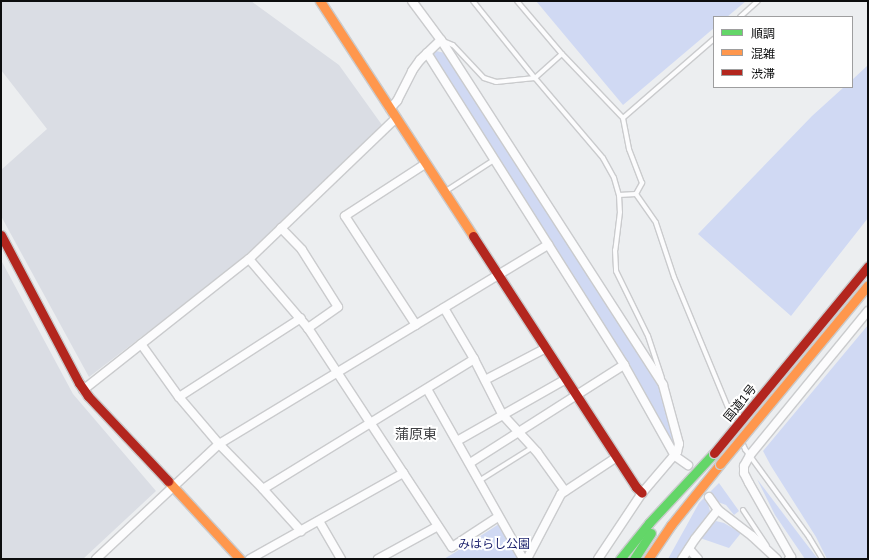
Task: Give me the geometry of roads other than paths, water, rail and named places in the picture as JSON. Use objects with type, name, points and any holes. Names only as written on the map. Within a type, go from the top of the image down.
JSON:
[{"type":"main road","points":[[320,1],[617,457],[642,493]]},
{"type":"main road","points":[[1,235],[84,390],[240,559]]},
{"type":"main road","name":"国道1号","points":[[634,559],[661,518],[868,266]]},
{"type":"main road","name":"国道1号","points":[[648,559],[671,525],[693,497],[868,284]]},
{"type":"main road","points":[[620,559],[649,523],[714,453]]},
{"type":"main road","points":[[660,559],[693,497]]},
{"type":"street","points":[[412,1],[441,40],[663,385],[679,444],[688,465],[676,456],[624,365],[427,53]]},
{"type":"street","points":[[390,109],[397,101],[412,71],[427,53],[441,40]]},
{"type":"street","points":[[84,390],[248,259],[396,118]]},
{"type":"street","points":[[416,325],[345,216],[426,164]]},
{"type":"street","points":[[281,228],[302,250],[338,307],[308,328]]},
{"type":"street","points":[[96,559],[218,444],[548,245]]},
{"type":"street","points":[[248,259],[301,318],[339,372],[403,474],[452,547],[498,517]]},
{"type":"street","points":[[444,308],[474,359],[502,414],[533,447],[565,491]]},
{"type":"street","points":[[789,559],[791,557],[744,473],[744,466],[750,455],[868,311]]},
{"type":"street","points":[[179,397],[301,318]]},
{"type":"street","points":[[141,344],[179,397],[218,444],[263,488],[301,531]]},
{"type":"street","points":[[485,380],[546,348]]},
{"type":"street","points":[[263,488],[474,359]]},
{"type":"street","points":[[470,463],[624,365]]},
{"type":"street","points":[[456,441],[566,379]]},
{"type":"street","points":[[426,389],[470,463],[498,517],[523,559]]},
{"type":"street","points":[[598,559],[642,493],[676,456],[679,444]]},
{"type":"street","points":[[527,559],[561,494],[617,457]]},
{"type":"street","points":[[250,559],[403,474]]},
{"type":"street","points":[[709,497],[718,510],[771,552],[777,559]]},
{"type":"street","points":[[682,559],[718,510]]},
{"type":"street","points":[[319,521],[341,559]]},
{"type":"street","points":[[378,559],[438,526]]},
{"type":"street","points":[[689,549],[698,559]]},
{"type":"lane","points":[[474,1],[535,78],[604,158],[614,178],[619,195],[620,212],[615,250],[616,271],[648,336],[656,358],[663,385]]},
{"type":"lane","points":[[517,1],[562,54],[623,118],[629,149],[642,183],[636,194]]},
{"type":"lane","points":[[741,16],[758,1]]},
{"type":"lane","points":[[441,40],[452,45],[484,78],[496,82],[535,78],[562,54]]},
{"type":"lane","points":[[623,118],[713,40]]},
{"type":"lane","points":[[444,192],[494,160]]},
{"type":"lane","points":[[619,195],[636,194]]},
{"type":"lane","points":[[636,194],[656,223],[674,278],[745,449],[809,537],[822,559]]},
{"type":"lane","points":[[479,482],[533,447]]},
{"type":"lane","points":[[743,510],[771,552]]},
{"type":"district","name":"蒲原東","points":[[416,434]]},
{"type":"park label","name":"みはらし公園","points":[[494,544]]}]
